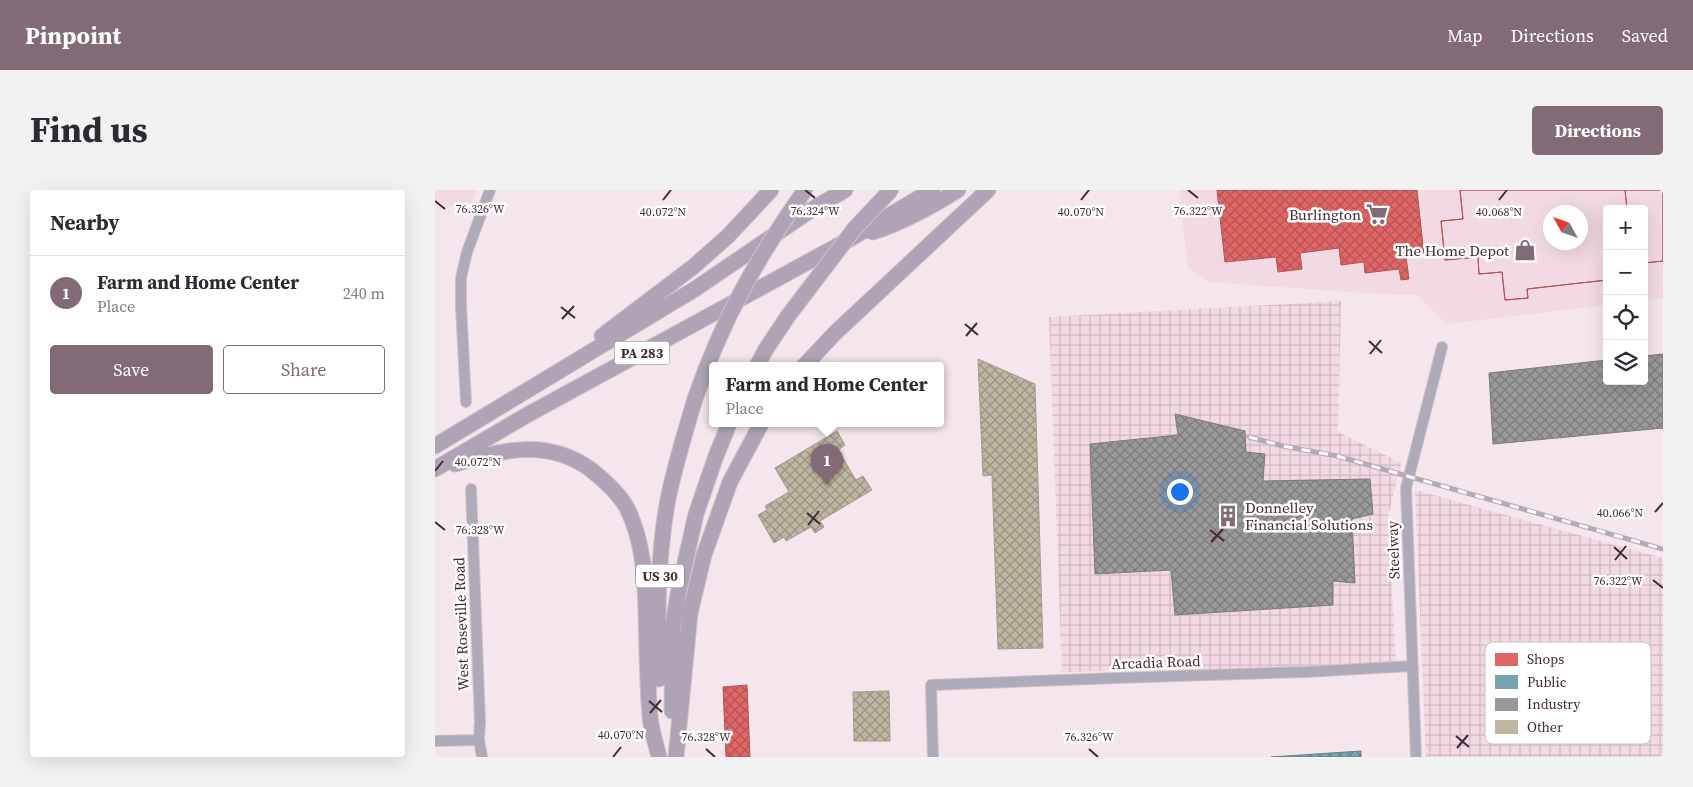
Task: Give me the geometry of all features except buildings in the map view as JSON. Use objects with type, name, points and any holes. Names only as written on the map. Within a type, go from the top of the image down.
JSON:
[{"type":"highway","points":[[525,393],[693,267],[728,236],[771,190]]},
{"type":"highway","name":"US 30","points":[[660,757],[658,634],[661,558],[668,500],[679,454],[705,368],[728,315],[751,272],[805,190]]},
{"type":"highway","name":"PA 283","points":[[435,446],[695,289],[811,210],[845,190]]},
{"type":"highway","points":[[759,362],[788,316],[855,228],[891,190]]},
{"type":"highway","name":"PA 283","points":[[435,470],[527,415],[850,239],[932,190]]},
{"type":"highway","points":[[850,239],[895,225],[937,204],[958,190]]},
{"type":"highway","points":[[808,362],[835,333],[988,190]]},
{"type":"highway","name":"US 30","points":[[675,757],[673,624],[696,514],[728,427]]},
{"type":"highway","points":[[675,757],[690,613],[704,555],[731,482],[759,427]]},
{"type":"highway","points":[[435,470],[508,450],[541,450],[570,458],[585,466],[600,476],[615,492],[627,509],[635,528],[641,551],[644,573],[650,718],[660,757]]},
{"type":"street","points":[[466,402],[461,278],[472,236],[490,190]]},
{"type":"street","name":"Steelway","points":[[1416,757],[1406,488],[1443,347]]},
{"type":"street","name":"West Roseville Road","points":[[471,489],[481,757]]},
{"type":"street","name":"Arcadia Road","points":[[933,757],[931,685],[1305,672],[1412,666]]},
{"type":"street","points":[[435,741],[479,740]]},
{"type":"shaded area","points":[[435,190],[477,190],[468,212],[435,201]]},
{"type":"shaded area","points":[[1179,190],[1663,190],[1663,298],[1648,300],[1648,205],[1603,205],[1603,305],[1447,324],[1417,295],[1209,282],[1188,268]]},
{"type":"shaded area","points":[[1341,301],[1338,432],[1401,463],[1388,517],[1396,667],[1062,672],[1049,317]]},
{"type":"shaded area","points":[[1415,490],[1663,558],[1663,757],[1426,757]]},
{"type":"railway","points":[[1249,437],[1283,446],[1337,456],[1663,549]]},
{"type":"place","name":"Burlington","points":[[1377,214]]},
{"type":"place","name":"The Home Depot","points":[[1525,250]]},
{"type":"place","name":"Farm and Home Center","points":[[827,485]]},
{"type":"place","name":"Donnelley Financial Solutions","points":[[1228,516]]}]
